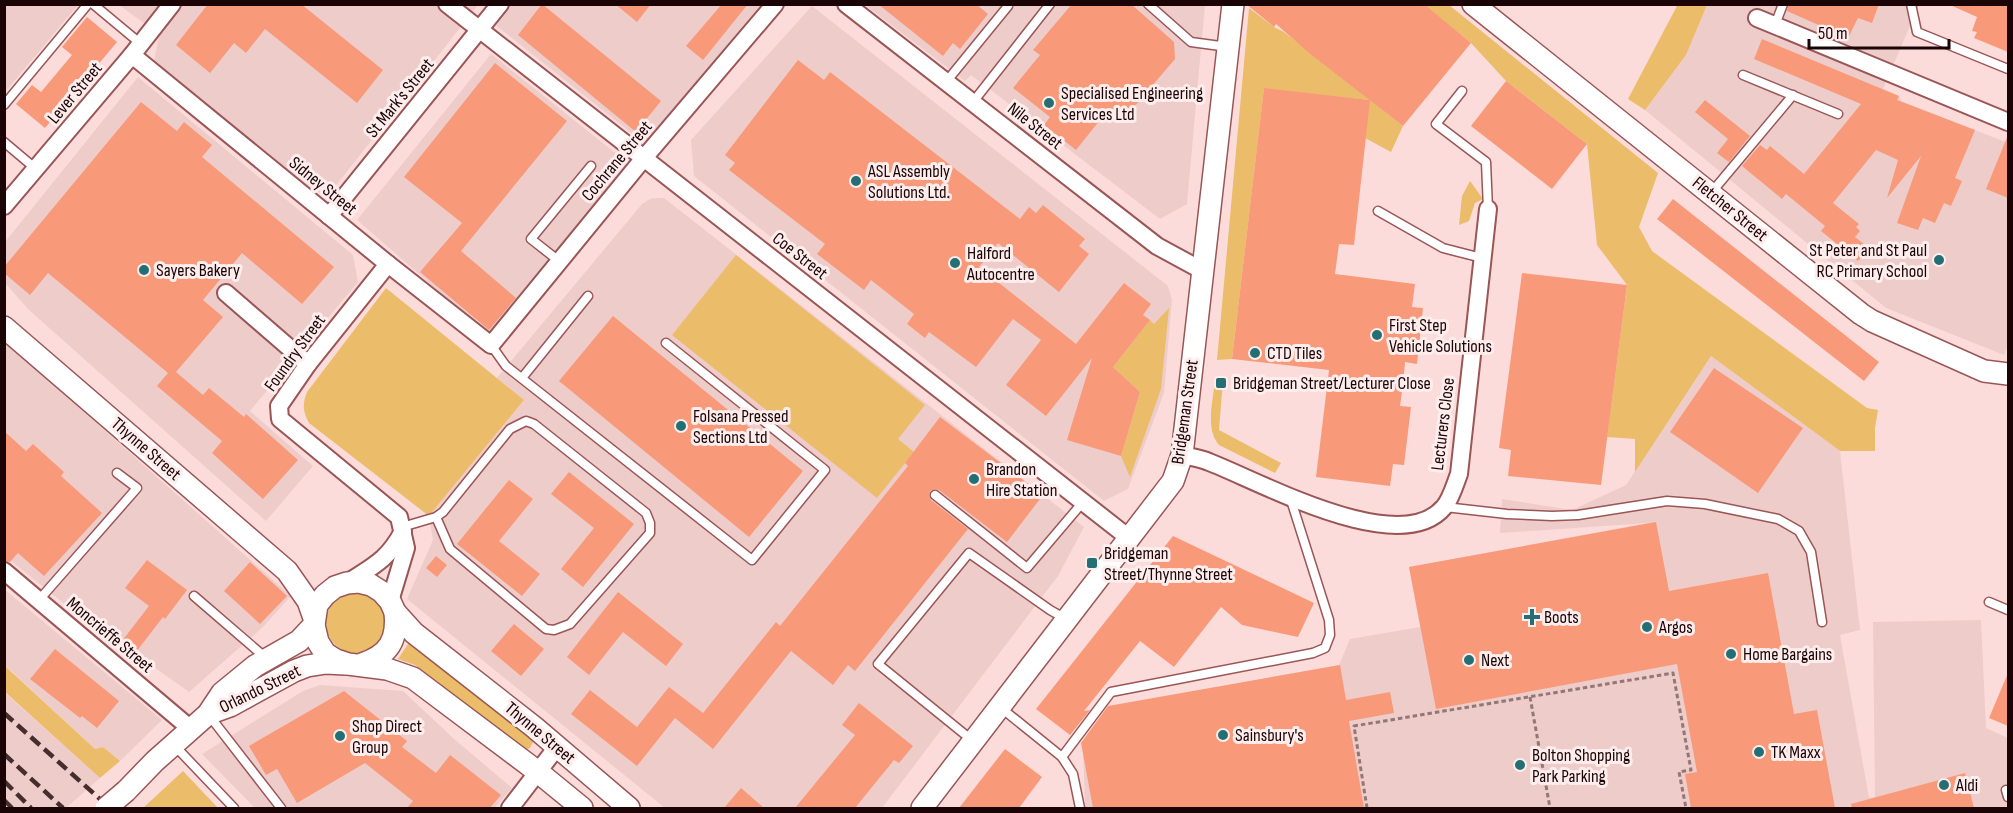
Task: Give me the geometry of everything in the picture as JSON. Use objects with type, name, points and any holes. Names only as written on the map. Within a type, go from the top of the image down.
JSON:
[{"type":"street","name":"Lever Street","points":[[4,206],[137,50],[172,4]]},
{"type":"street","name":"Coe Street","points":[[447,4],[1129,538]]},
{"type":"street","name":"St Mark's Street","points":[[329,216],[500,4]]},
{"type":"street","name":"Cochrane Street","points":[[491,345],[644,158],[775,4]]},
{"type":"street","name":"Nile Street","points":[[846,4],[1157,246],[1203,272]]},
{"type":"street","name":"Bridgeman Street","points":[[922,808],[1173,481],[1182,455],[1233,4]]},
{"type":"street","name":"Fletcher Street","points":[[1473,4],[1872,321],[1984,370],[2008,374]]},
{"type":"street","points":[[1757,18],[2008,122]]},
{"type":"street","name":"Sidney Street","points":[[137,50],[329,216],[491,345]]},
{"type":"street","name":"Lecturers Close","points":[[1445,507],[1459,474],[1488,209]]},
{"type":"street","name":"Foundry Street","points":[[388,264],[308,364],[279,406],[280,419],[394,511],[399,517],[402,529]]},
{"type":"street","points":[[226,293],[308,364]]},
{"type":"street","name":"Thynne Street","points":[[4,327],[287,572],[308,601],[318,642],[325,653],[336,660],[387,669],[413,678],[582,808]]},
{"type":"street","points":[[1182,455],[1207,461],[1290,497],[1358,521],[1390,526],[1428,520],[1445,507]]},
{"type":"street","points":[[314,621],[317,605],[325,595],[381,562],[393,549],[402,529]]},
{"type":"street","points":[[355,664],[375,660],[386,651],[393,639],[396,626],[392,606],[406,548],[402,529]]},
{"type":"street","name":"Moncrieffe Street","points":[[4,571],[191,729]]},
{"type":"street","name":"Thynne Street","points":[[287,572],[321,584],[341,585],[359,582],[382,591],[414,633],[557,747],[629,808]]},
{"type":"street","name":"Orlando Street","points":[[106,808],[208,714],[222,693],[267,659],[299,641],[314,621]]},
{"type":"street","name":"Orlando Street","points":[[208,714],[230,706],[294,670],[326,663],[355,664]]},
{"type":"street","points":[[510,808],[557,747]]},
{"type":"lane","points":[[4,105],[88,4]]},
{"type":"lane","points":[[93,4],[137,50]]},
{"type":"lane","points":[[973,102],[1050,4]]},
{"type":"lane","points":[[1148,4],[1191,42],[1229,47]]},
{"type":"lane","points":[[1775,25],[1783,4]]},
{"type":"lane","points":[[1911,4],[1917,32],[2008,69]]},
{"type":"lane","points":[[946,82],[1008,6]]},
{"type":"lane","points":[[1743,75],[1838,114]]},
{"type":"lane","points":[[1462,91],[1436,124],[1486,162],[1488,209]]},
{"type":"lane","points":[[1711,194],[1794,95]]},
{"type":"lane","points":[[4,142],[36,169]]},
{"type":"lane","points":[[559,261],[531,239],[591,166]]},
{"type":"lane","points":[[1378,212],[1443,248],[1482,258]]},
{"type":"lane","points":[[522,378],[588,297]]},
{"type":"lane","points":[[491,345],[506,366],[752,560],[825,470],[666,343]]},
{"type":"lane","points":[[402,529],[436,517],[443,512],[510,429],[526,421],[534,424],[646,513],[650,523],[650,533],[570,624],[554,630],[546,629],[450,549],[436,517]]},
{"type":"lane","points":[[39,600],[137,488],[117,473]]},
{"type":"lane","points":[[935,495],[1028,568],[1083,502]]},
{"type":"lane","points":[[1062,757],[1111,692],[1313,653],[1325,648],[1330,635],[1329,620],[1290,497]]},
{"type":"lane","points":[[1445,507],[1552,516],[1578,515],[1667,501],[1705,504],[1778,519],[1799,531],[1811,552],[1822,622]]},
{"type":"lane","points":[[974,741],[878,664],[969,553],[1050,610],[1067,619]]},
{"type":"lane","points":[[194,596],[267,659]]},
{"type":"lane","points":[[1989,602],[2008,610]]},
{"type":"lane","points":[[1000,707],[1062,757],[1073,774],[1080,808]]},
{"type":"lane","points":[[208,714],[281,808]]},
{"type":"lane","points":[[173,744],[234,808]]},
{"type":"path","points":[[1367,808],[1354,726],[1673,673],[1691,770],[1679,772],[1686,808]]},
{"type":"path","points":[[1530,697],[1550,808]]},
{"type":"shaded area","points":[[1678,4],[1707,5],[1686,55],[1645,110],[1628,99]]},
{"type":"shaded area","points":[[4,5],[78,5],[5,92]]},
{"type":"shaded area","points":[[119,5],[478,5],[327,197],[300,181],[154,62],[159,34]]},
{"type":"shaded area","points":[[508,5],[764,5],[644,143],[493,23]]},
{"type":"shaded area","points":[[865,5],[1205,5],[1187,204],[1160,219],[971,75],[965,81]]},
{"type":"shaded area","points":[[1424,5],[1449,5],[1658,173],[1639,227],[1652,251],[1867,408],[1878,410],[1875,451],[1840,451],[1711,356],[1635,472],[1635,439],[1607,437],[1627,285],[1597,245],[1587,144],[1506,81],[1471,43]]},
{"type":"shaded area","points":[[1707,5],[1919,5],[1883,89],[1899,96],[1901,101],[2008,143],[2008,345],[2004,355],[1886,308],[1645,110],[1686,55]]},
{"type":"shaded area","points":[[812,6],[1168,286],[1172,300],[1164,393],[1128,489],[1104,501],[694,176],[691,140]]},
{"type":"shaded area","points":[[1249,8],[1284,32],[1403,126],[1391,152],[1365,138],[1369,100],[1264,89],[1232,359],[1217,360]]},
{"type":"shaded area","points":[[491,54],[628,163],[490,336],[357,220]]},
{"type":"shaded area","points":[[138,77],[353,255],[358,282],[250,411],[313,466],[266,521],[29,310],[5,283],[5,242]]},
{"type":"shaded area","points":[[1470,181],[1483,199],[1475,203],[1469,221],[1459,225],[1462,196]]},
{"type":"shaded area","points":[[657,198],[664,198],[1084,527],[1058,576],[882,808],[665,808],[407,599],[433,540],[429,516],[524,400],[497,378],[642,204]]},
{"type":"shaded area","points":[[736,255],[925,405],[898,439],[914,452],[877,498],[672,335]]},
{"type":"shaded area","points":[[386,288],[524,400],[429,516],[309,423],[304,412],[307,392]]},
{"type":"shaded area","points":[[1169,308],[1161,389],[1130,477],[1121,456],[1140,392],[1113,367],[1150,320],[1154,324]]},
{"type":"shaded area","points":[[5,342],[291,596],[262,628],[189,692],[62,602],[5,556]]},
{"type":"shaded area","points":[[1711,356],[1840,451],[1860,630],[1840,635],[1869,798],[1875,797],[1873,622],[1981,620],[1986,728],[2008,738],[2008,808],[1085,808],[1083,750],[1119,705],[1339,665],[1350,639],[1420,627],[1409,567],[1648,523],[1500,533],[1502,499],[1572,510],[1626,485]]},
{"type":"shaded area","points":[[1215,381],[1223,381],[1219,430],[1281,463],[1275,473],[1219,445],[1211,423]]},
{"type":"shaded area","points":[[4,589],[162,720],[120,761],[103,747],[95,749],[5,665]]},
{"type":"shaded area","points":[[350,593],[362,593],[373,598],[381,606],[386,623],[384,635],[373,648],[362,653],[350,653],[339,648],[331,640],[326,629],[326,617],[331,606],[339,598]]},
{"type":"shaded area","points":[[410,641],[532,736],[533,742],[530,748],[523,751],[415,665],[398,659]]},
{"type":"shaded area","points":[[4,665],[95,749],[103,747],[120,761],[100,778],[5,692]]},
{"type":"shaded area","points":[[320,685],[403,691],[453,738],[512,788],[495,808],[255,808],[202,754],[303,691]]},
{"type":"shaded area","points":[[4,692],[100,778],[66,808],[5,808]]},
{"type":"shaded area","points":[[183,771],[218,808],[143,808]]},
{"type":"building","points":[[208,4],[301,4],[383,70],[357,103],[265,29],[246,53],[234,43],[210,73],[176,45]]},
{"type":"building","points":[[542,4],[661,101],[636,132],[518,35]]},
{"type":"building","points":[[615,4],[651,4],[637,22]]},
{"type":"building","points":[[722,4],[748,4],[703,60],[686,46]]},
{"type":"building","points":[[878,4],[976,4],[988,14],[960,49],[953,43],[943,56]]},
{"type":"building","points":[[1072,4],[1131,4],[1174,42],[1175,59],[1122,121],[1108,110],[1076,150],[1044,125],[1050,117],[1013,88],[1040,55],[1033,50]]},
{"type":"building","points":[[1246,4],[1424,4],[1471,43],[1403,126],[1309,53],[1276,24],[1274,27]]},
{"type":"building","points":[[1789,4],[1879,4],[1872,23],[1858,18],[1848,38],[1787,11]]},
{"type":"building","points":[[1948,4],[2008,4],[2008,52],[1974,38],[1977,32],[1972,31],[1977,17]]},
{"type":"building","points":[[87,17],[117,42],[45,128],[16,104],[32,85],[41,92],[72,55],[62,47]]},
{"type":"building","points":[[1762,39],[1899,96],[1897,100],[1975,130],[1955,178],[1962,181],[1951,206],[1944,203],[1935,223],[1923,218],[1918,230],[1897,223],[1921,156],[1887,198],[1898,160],[1876,150],[1833,203],[1859,224],[1856,227],[1860,231],[1855,237],[1869,248],[1858,261],[1821,231],[1825,226],[1786,194],[1782,199],[1742,166],[1760,145],[1767,150],[1770,146],[1804,174],[1861,104],[1754,59]]},
{"type":"building","points":[[798,60],[824,80],[830,72],[1020,219],[1029,207],[1036,213],[1043,205],[1085,239],[1079,246],[1089,254],[1059,292],[998,243],[979,267],[1076,344],[1124,283],[1151,304],[1143,315],[1150,320],[1113,367],[1140,392],[1121,456],[1067,440],[1092,358],[1046,416],[1006,385],[1041,340],[1013,319],[976,367],[929,332],[925,338],[907,324],[914,314],[871,280],[864,290],[817,254],[825,244],[729,170],[735,163],[725,155]]},
{"type":"building","points":[[495,63],[567,121],[461,251],[516,298],[489,330],[420,272],[462,223],[404,177]]},
{"type":"building","points":[[1506,81],[1587,144],[1552,189],[1471,126]]},
{"type":"building","points":[[1264,88],[1370,100],[1354,245],[1339,244],[1335,274],[1415,284],[1412,307],[1423,308],[1417,364],[1405,362],[1400,406],[1411,407],[1404,465],[1393,464],[1390,486],[1316,477],[1329,370],[1232,359]]},
{"type":"building","points":[[1705,100],[1750,136],[1729,162],[1717,153],[1728,139],[1695,112]]},
{"type":"building","name":"Sayers Bakery","points":[[141,102],[177,131],[184,122],[212,145],[202,157],[334,267],[302,304],[242,253],[203,300],[223,317],[176,372],[203,395],[209,388],[244,417],[246,414],[298,460],[263,499],[212,453],[222,441],[157,386],[168,373],[48,273],[30,295],[4,273],[4,267]]},
{"type":"building","points":[[2008,135],[2008,198],[1986,189]]},
{"type":"building","points":[[1673,199],[1879,362],[1864,381],[1657,219]]},
{"type":"building","points":[[1522,273],[1627,285],[1601,485],[1508,476],[1511,450],[1499,448]]},
{"type":"building","name":"Folsana Pressed Sections Ltd","points":[[613,316],[803,471],[749,537],[559,381]]},
{"type":"building","points":[[1714,368],[1803,428],[1758,493],[1670,432]]},
{"type":"building","points":[[940,417],[1043,495],[1007,542],[939,490],[930,491],[931,500],[968,529],[855,671],[848,665],[833,685],[791,651],[713,749],[675,718],[637,766],[571,714],[590,690],[637,727],[669,687],[703,713],[776,622],[780,626],[908,466],[905,463]]},
{"type":"building","points":[[4,431],[26,451],[33,444],[64,472],[61,476],[102,513],[44,576],[18,553],[10,562],[4,561]]},
{"type":"building","points":[[569,472],[634,524],[583,587],[561,569],[594,528],[551,494]]},
{"type":"building","points":[[509,480],[533,499],[499,541],[540,574],[522,596],[457,544]]},
{"type":"building","points":[[1656,522],[1669,591],[1768,573],[1794,714],[1817,710],[1835,808],[1691,808],[1685,774],[1697,772],[1677,664],[1436,709],[1409,567]]},
{"type":"building","points":[[1173,536],[1314,603],[1298,637],[1242,625],[1221,607],[1174,667],[1140,641],[1084,711],[1090,710],[1070,735],[1036,709]]},
{"type":"building","points":[[436,556],[447,565],[437,577],[426,568]]},
{"type":"building","points":[[147,560],[187,590],[136,652],[122,641],[149,606],[125,588]]},
{"type":"building","points":[[250,562],[287,596],[260,624],[224,591]]},
{"type":"building","points":[[618,592],[683,644],[666,666],[623,632],[589,675],[567,657]]},
{"type":"building","points":[[514,624],[544,649],[521,676],[491,651]]},
{"type":"building","points":[[55,649],[119,701],[97,728],[82,716],[80,718],[30,679]]},
{"type":"building","name":"Sainsbury's","points":[[1340,665],[1346,700],[1390,692],[1394,713],[1349,721],[1364,808],[1093,808],[1081,743],[1108,706]]},
{"type":"building","points":[[2008,673],[2008,726],[1989,718]]},
{"type":"building","points":[[344,691],[407,741],[402,747],[436,773],[450,755],[501,795],[490,808],[407,808],[413,801],[365,763],[297,803],[277,769],[266,775],[249,746]]},
{"type":"building","points":[[859,703],[913,746],[899,763],[894,760],[855,808],[795,808],[855,735],[842,725]]},
{"type":"building","points":[[1005,749],[1042,777],[1019,808],[959,808]]},
{"type":"building","name":"Aldi","points":[[1965,773],[1974,808],[1852,808],[1851,804]]},
{"type":"building","points":[[741,788],[764,808],[724,808]]},
{"type":"railway","points":[[4,713],[110,808]]},
{"type":"railway","points":[[4,754],[63,808]]},
{"type":"railway","points":[[4,781],[31,808]]},
{"type":"railway","points":[[4,800],[12,808]]},
{"type":"place","name":"Specialised Engineering Services Ltd","points":[[1049,103]]},
{"type":"place","name":"ASL Assembly Solutions Ltd.","points":[[856,181]]},
{"type":"place","name":"St Peter and St Paul RC Primary School","points":[[1939,260]]},
{"type":"place","name":"Halford Autocentre","points":[[955,263]]},
{"type":"place","name":"Sayers Bakery","points":[[144,270]]},
{"type":"place","name":"First Step Vehicle Solutions","points":[[1377,335]]},
{"type":"place","name":"CTD Tiles","points":[[1255,353]]},
{"type":"place","name":"Bridgeman Street/Lecturer Close","points":[[1221,383]]},
{"type":"place","name":"Folsana Pressed Sections Ltd","points":[[681,426]]},
{"type":"place","name":"Brandon Hire Station","points":[[974,479]]},
{"type":"place","name":"Bridgeman Street/Thynne Street","points":[[1092,563]]},
{"type":"place","name":"Boots","points":[[1532,617]]},
{"type":"place","name":"Argos","points":[[1647,627]]},
{"type":"place","name":"Home Bargains","points":[[1731,654]]},
{"type":"place","name":"Next","points":[[1469,660]]},
{"type":"place","name":"Sainsbury's","points":[[1223,735]]},
{"type":"place","name":"Shop Direct Group","points":[[340,736]]},
{"type":"place","name":"TK Maxx","points":[[1759,752]]},
{"type":"place","name":"Bolton Shopping Park Parking","points":[[1520,765]]},
{"type":"place","name":"Aldi","points":[[1944,785]]}]
